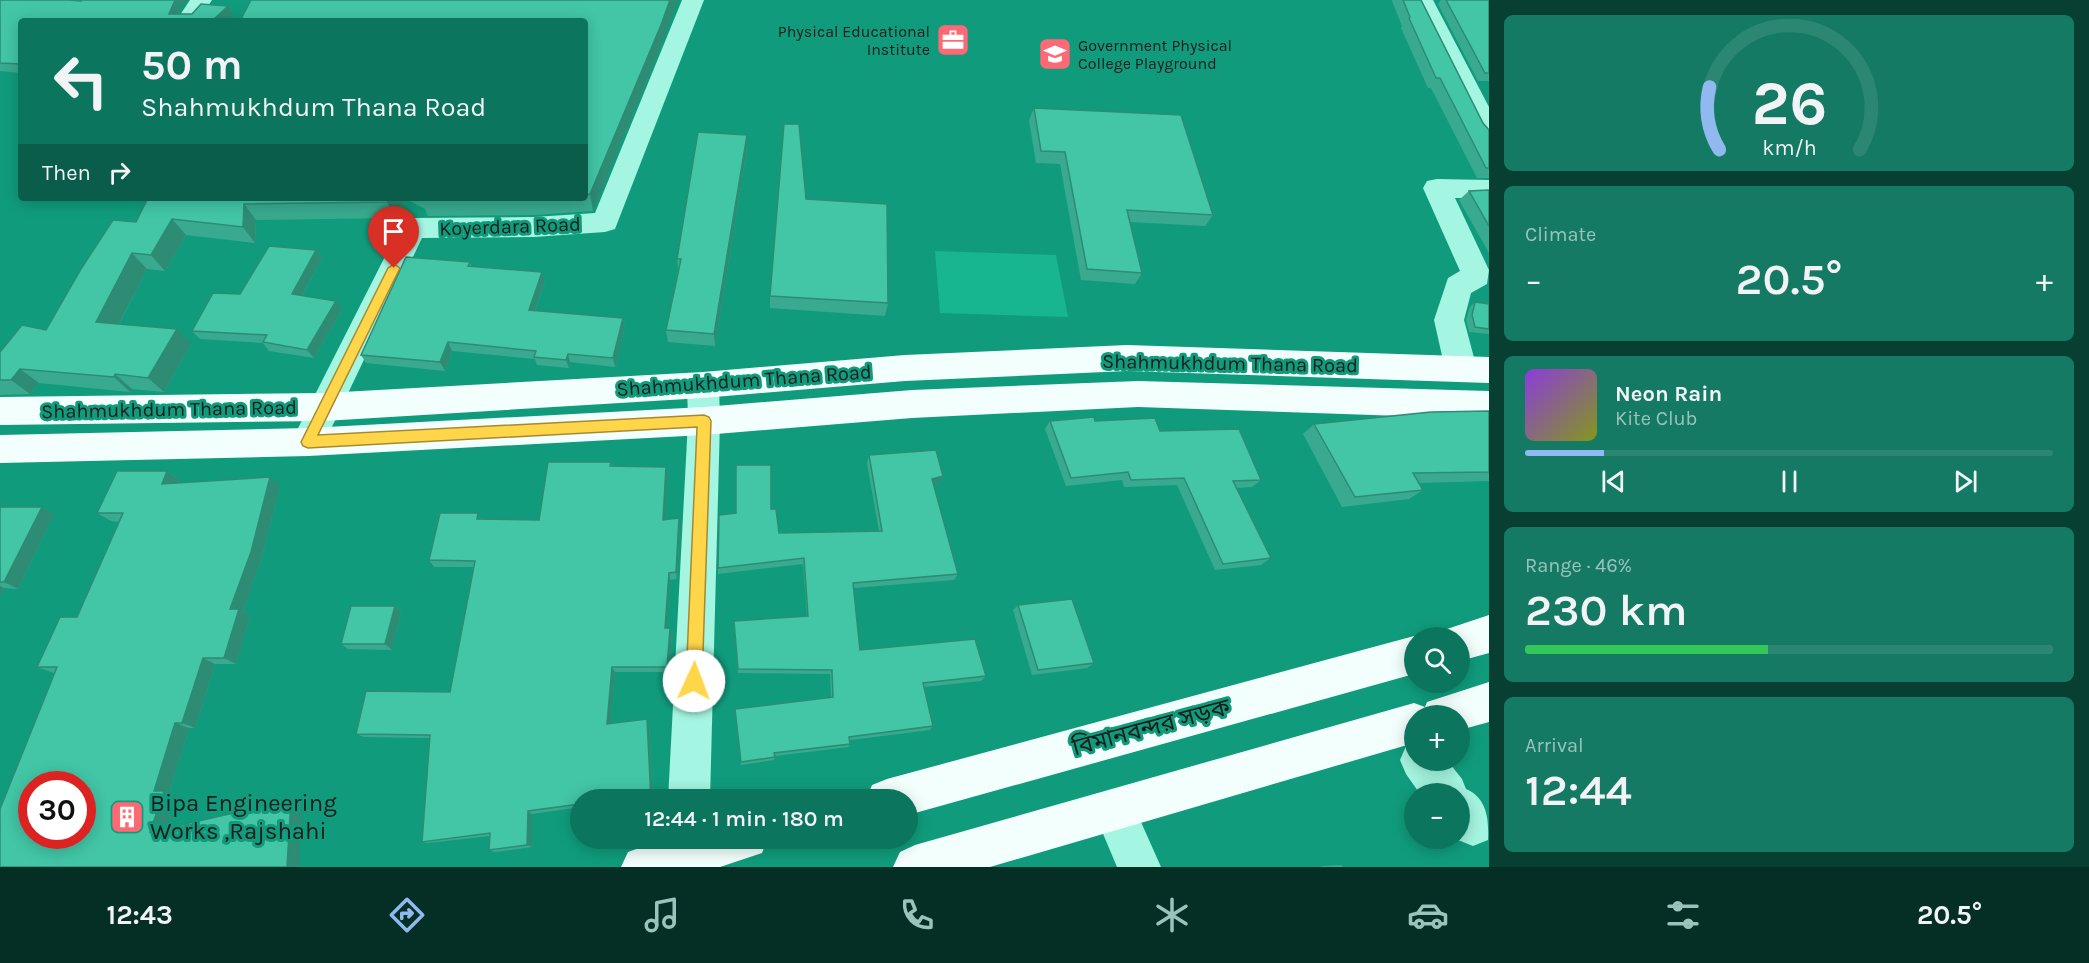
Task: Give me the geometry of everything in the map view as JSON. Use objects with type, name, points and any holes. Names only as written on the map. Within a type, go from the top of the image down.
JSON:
[{"type":"main road","name":"Shahmukhdum Thana Road","points":[[0,411],[324,407],[703,384],[905,368],[1127,358],[1475,369]]},
{"type":"main road","name":"Shahmukhdum Thana Road","points":[[0,449],[308,442],[704,421],[912,404],[1138,394],[1489,405]]},
{"type":"main road","points":[[1470,639],[1489,633]]},
{"type":"main road","name":"বিমানবন্দর সড়ক","points":[[918,791],[1404,658]]},
{"type":"main road","points":[[1470,708],[1489,702]]},
{"type":"main road","points":[[915,867],[1114,810],[1404,736]]},
{"type":"main road","points":[[643,867],[683,849]]},
{"type":"street","points":[[189,18],[201,0]]},
{"type":"street","name":"Koyerdara Road","points":[[308,442],[413,228],[534,227],[605,222],[693,0]]},
{"type":"street","points":[[1422,0],[1489,132]]},
{"type":"street","points":[[1475,369],[1449,320],[1458,286],[1477,276],[1437,188],[1489,189]]},
{"type":"street","points":[[689,789],[704,421],[703,384]]},
{"type":"street","points":[[1429,771],[1438,783]]},
{"type":"street","points":[[1114,810],[1139,867]]},
{"type":"green space","points":[[935,251],[1056,255],[1068,317],[940,313]]},
{"type":"building","points":[[0,0],[175,0],[169,14],[192,14],[201,4],[228,6],[215,18],[18,18],[18,64],[0,63]]},
{"type":"building","points":[[251,0],[670,0],[588,194],[588,18],[242,18]]},
{"type":"building","points":[[1403,0],[1421,0],[1483,123],[1489,130],[1489,168],[1486,168],[1440,78],[1436,78]]},
{"type":"building","points":[[1446,0],[1489,0],[1489,73],[1485,73]]},
{"type":"building","points":[[1034,108],[1181,115],[1213,215],[1127,210],[1142,273],[1087,269],[1065,152],[1041,151]]},
{"type":"building","points":[[784,124],[799,124],[806,199],[887,204],[888,303],[770,296]]},
{"type":"building","points":[[698,132],[747,135],[714,334],[666,330],[681,259],[677,259]]},
{"type":"building","points":[[1489,190],[1489,226],[1469,191]]},
{"type":"building","points":[[146,201],[388,201],[244,204],[243,227],[172,219],[151,255],[132,253],[96,322],[177,329],[148,378],[20,369],[11,380],[0,380],[0,352],[22,325],[46,330],[81,269],[113,220],[136,222]]},
{"type":"building","points":[[269,246],[316,250],[292,294],[336,301],[307,350],[263,342],[267,335],[192,331],[213,293],[240,294]]},
{"type":"building","points":[[406,257],[470,262],[468,266],[542,272],[529,310],[623,318],[613,358],[568,354],[566,360],[534,357],[536,351],[448,342],[440,362],[361,355]]},
{"type":"building","points":[[1475,302],[1489,304],[1489,329],[1475,327],[1472,315]]},
{"type":"building","points":[[1489,411],[1489,472],[1413,473],[1423,490],[1355,497],[1314,424],[1431,412]]},
{"type":"building","points":[[1094,417],[1095,421],[1155,418],[1160,431],[1239,429],[1261,480],[1233,481],[1271,558],[1223,564],[1184,478],[1131,480],[1128,472],[1071,478],[1050,421]]},
{"type":"building","points":[[936,450],[943,476],[932,479],[958,574],[853,583],[860,650],[975,639],[986,676],[923,683],[933,726],[849,737],[850,744],[774,753],[775,757],[741,762],[735,709],[833,697],[832,670],[738,669],[734,621],[808,616],[804,558],[718,568],[719,515],[736,513],[736,465],[771,465],[771,509],[776,509],[779,533],[882,531],[869,455]]},
{"type":"building","points":[[548,462],[611,462],[610,466],[666,467],[663,520],[679,518],[676,572],[669,573],[665,628],[670,628],[667,667],[612,667],[607,724],[647,719],[650,789],[570,789],[570,805],[528,811],[527,845],[489,850],[490,833],[422,842],[430,735],[356,734],[366,691],[450,692],[475,561],[429,560],[440,513],[478,513],[477,519],[539,520]]},
{"type":"building","points":[[117,471],[167,471],[162,484],[270,477],[251,552],[230,609],[239,609],[224,658],[203,658],[182,723],[175,723],[154,791],[164,791],[150,832],[291,800],[287,867],[0,867],[0,809],[57,667],[37,667],[60,617],[77,617],[123,513],[97,513]]},
{"type":"building","points":[[0,507],[42,507],[4,582],[0,582]]},
{"type":"building","points":[[1072,599],[1094,663],[1038,670],[1018,605]]},
{"type":"building","points":[[351,606],[395,606],[385,644],[341,644]]},
{"type":"place","name":"Physical Educational Institute","points":[[953,40]]},
{"type":"place","name":"Government Physical College Playground","points":[[1055,54]]},
{"type":"place","name":"Bipa Engineering Works ,Rajshahi","points":[[127,817]]},
{"type":"route","points":[[394,268],[308,442],[704,421],[694,681]]}]
